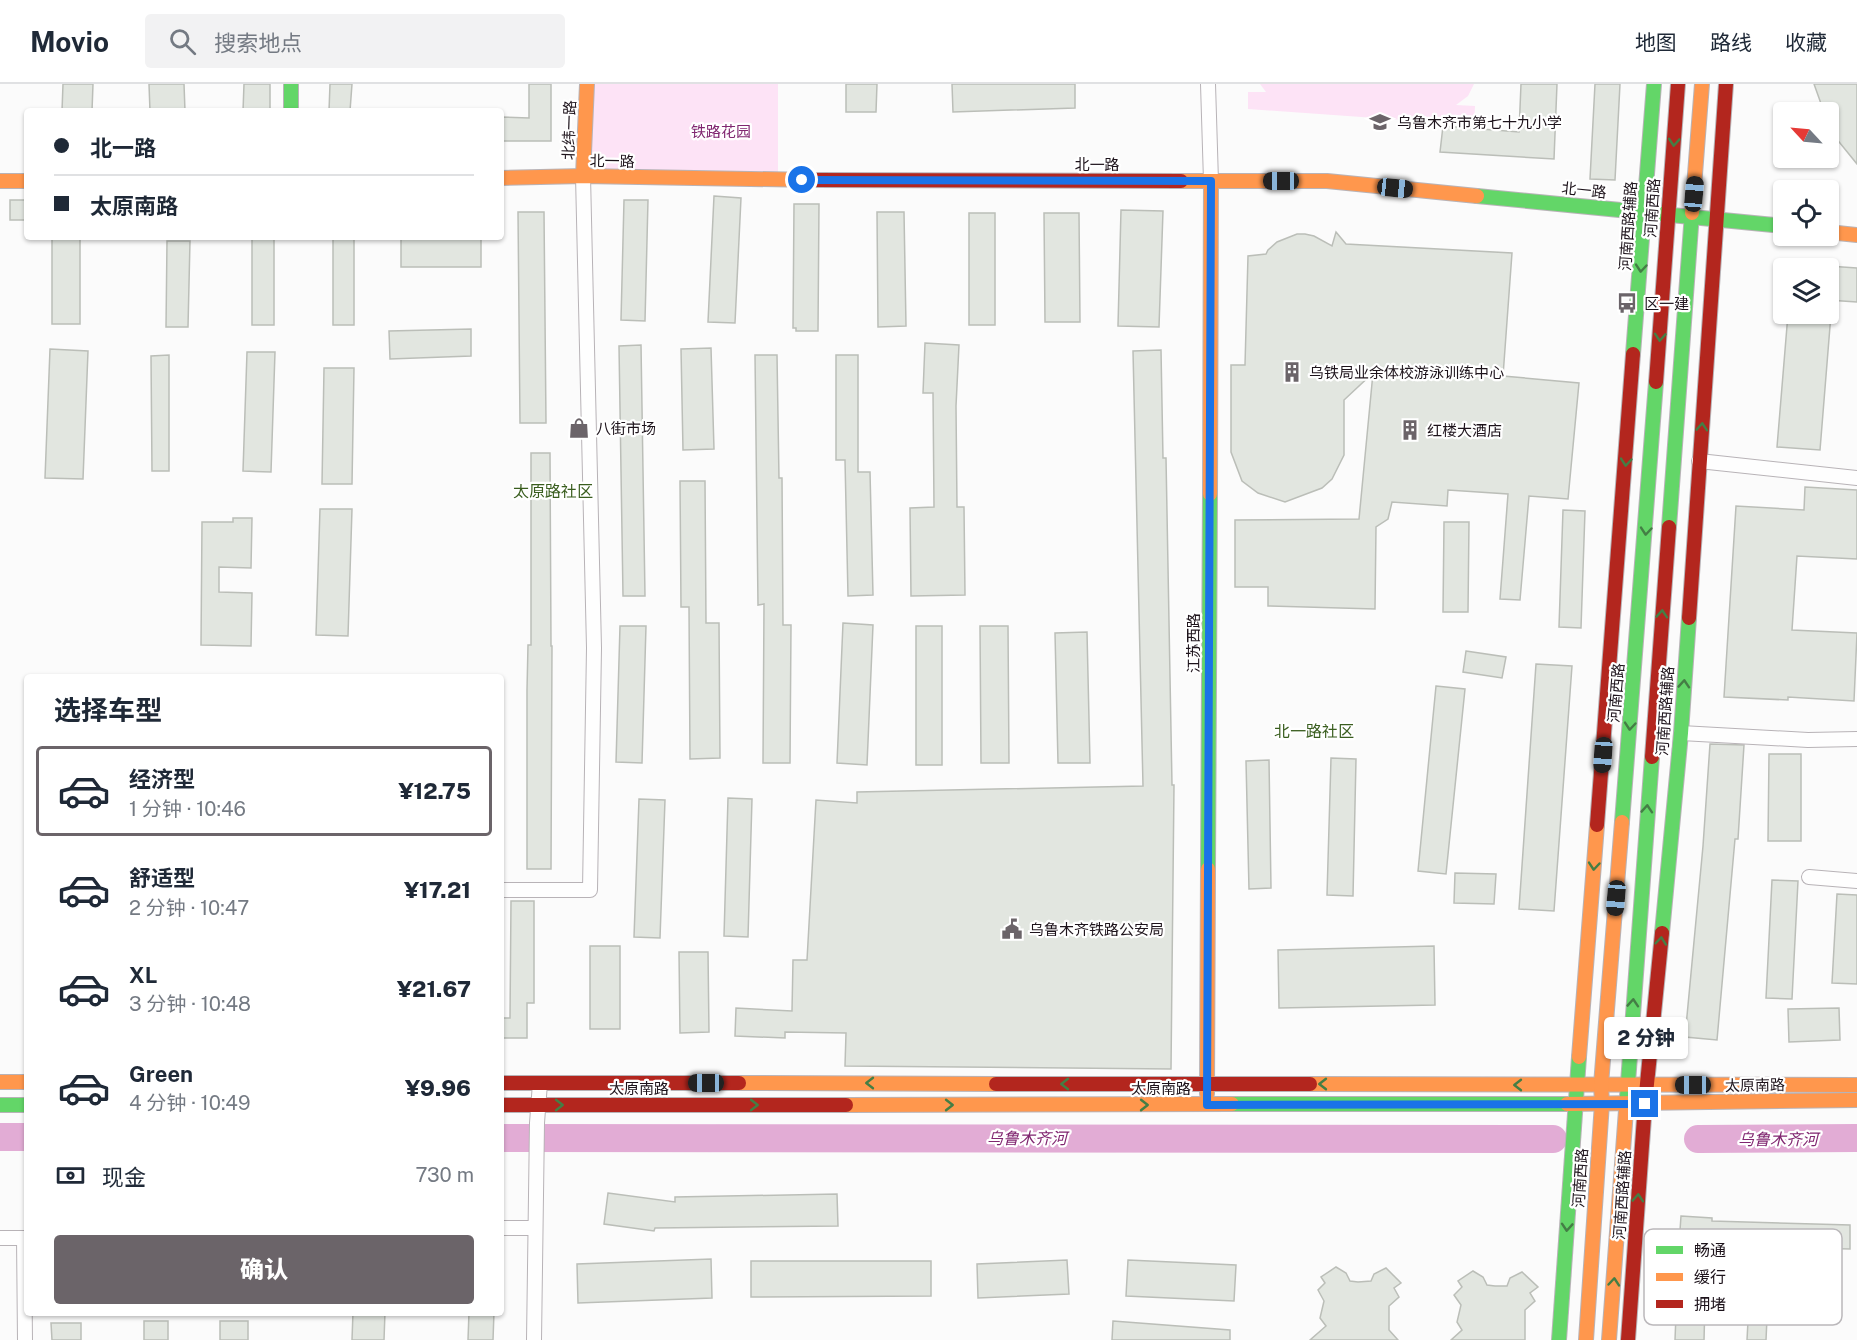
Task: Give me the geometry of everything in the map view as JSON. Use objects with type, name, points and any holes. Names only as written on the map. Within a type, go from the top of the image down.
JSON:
[{"type":"main road","points":[[291,84],[291,108]]},
{"type":"main road","name":"北纬一路","points":[[583,177],[587,84]]},
{"type":"main road","name":"河南西路辅路","points":[[1559,1340],[1575,1104],[1654,84]]},
{"type":"main road","name":"河南西路","points":[[1586,1340],[1602,1104],[1601,1085],[1678,84]]},
{"type":"main road","points":[[1609,1340],[1702,84]]},
{"type":"main road","name":"河南西路辅路","points":[[1628,1340],[1645,1104],[1681,733],[1726,84]]},
{"type":"main road","name":"北一路","points":[[504,178],[1327,181],[1773,225]]},
{"type":"main road","points":[[0,181],[24,181]]},
{"type":"main road","name":"江苏西路","points":[[1207,1105],[1211,181]]},
{"type":"main road","points":[[1839,233],[1857,235]]},
{"type":"main road","points":[[0,1082],[24,1082]]},
{"type":"main road","points":[[504,1083],[1857,1085]]},
{"type":"main road","name":"太原南路","points":[[504,1105],[1645,1104],[1857,1100]]},
{"type":"main road","points":[[0,1105],[24,1105]]},
{"type":"street","points":[[1208,84],[1211,181]]},
{"type":"street","points":[[504,890],[590,890],[594,648],[583,177]]},
{"type":"street","points":[[1700,461],[1857,477]]},
{"type":"street","points":[[1681,733],[1808,740],[1857,739]]},
{"type":"street","points":[[1809,877],[1857,881]]},
{"type":"street","points":[[534,1340],[537,1105],[540,1083]]},
{"type":"street","points":[[504,1228],[536,1228]]},
{"type":"street","points":[[0,1238],[24,1238]]},
{"type":"street","points":[[25,1316],[25,1340]]},
{"type":"green space","name":"铁路花园","points":[[587,84],[778,84],[778,180],[583,176]]},
{"type":"green space","points":[[1260,84],[1474,84],[1468,96],[1456,105],[1475,106],[1474,125],[1248,109],[1248,92],[1266,92]]},
{"type":"building","points":[[63,84],[93,84],[92,108],[62,108]]},
{"type":"building","points":[[149,84],[184,84],[185,108],[150,108]]},
{"type":"building","points":[[244,84],[270,84],[270,108],[243,108]]},
{"type":"building","points":[[330,84],[352,84],[350,108],[329,108]]},
{"type":"building","points":[[529,84],[551,84],[551,141],[504,141],[504,117],[529,118]]},
{"type":"building","points":[[846,84],[877,84],[876,112],[846,112]]},
{"type":"building","points":[[952,84],[1075,84],[1075,108],[953,112]]},
{"type":"building","points":[[1521,84],[1557,84],[1554,159],[1440,152],[1443,126],[1519,132]]},
{"type":"building","points":[[1595,84],[1620,84],[1615,180],[1590,179]]},
{"type":"building","points":[[1814,84],[1857,84],[1857,164],[1839,142],[1839,102],[1820,102]]},
{"type":"building","points":[[714,196],[741,198],[735,323],[708,322]]},
{"type":"building","points":[[10,200],[24,200],[24,220],[10,220]]},
{"type":"building","points":[[624,200],[648,200],[645,321],[621,320]]},
{"type":"building","points":[[794,204],[819,204],[818,331],[796,331],[796,328],[793,328]]},
{"type":"building","points":[[1121,210],[1163,211],[1159,327],[1118,326]]},
{"type":"building","points":[[518,212],[544,212],[546,423],[520,423]]},
{"type":"building","points":[[877,212],[904,212],[906,326],[878,327]]},
{"type":"building","points":[[969,213],[995,213],[995,325],[969,325]]},
{"type":"building","points":[[1044,213],[1079,213],[1080,322],[1045,322]]},
{"type":"building","points":[[1336,232],[1346,244],[1512,253],[1503,376],[1579,383],[1568,499],[1529,496],[1520,600],[1500,599],[1508,494],[1448,490],[1447,506],[1392,502],[1388,519],[1376,527],[1375,609],[1268,606],[1268,587],[1235,587],[1235,520],[1359,519],[1373,373],[1344,400],[1344,455],[1332,479],[1322,488],[1285,502],[1258,493],[1242,481],[1231,452],[1231,365],[1245,365],[1248,256],[1266,254],[1277,242],[1297,234],[1314,236],[1332,246]]},
{"type":"building","points":[[52,240],[80,240],[80,324],[52,324]]},
{"type":"building","points":[[252,240],[274,240],[274,325],[252,325]]},
{"type":"building","points":[[333,240],[354,240],[354,325],[333,325]]},
{"type":"building","points":[[401,240],[481,240],[481,267],[401,267]]},
{"type":"building","points":[[167,241],[190,241],[188,327],[166,327]]},
{"type":"building","points":[[1839,267],[1857,268],[1857,302],[1839,301]]},
{"type":"building","points":[[1787,324],[1830,324],[1820,450],[1777,447]]},
{"type":"building","points":[[471,329],[471,356],[390,359],[389,331]]},
{"type":"building","points":[[925,343],[959,345],[956,406],[957,507],[964,507],[965,595],[911,596],[910,508],[934,507],[933,393],[923,393]]},
{"type":"building","points":[[641,345],[645,596],[623,596],[619,346]]},
{"type":"building","points":[[711,348],[714,449],[683,450],[681,349]]},
{"type":"building","points":[[50,349],[88,351],[83,479],[45,478]]},
{"type":"building","name":"乌鲁木齐铁路公安局","points":[[1161,350],[1163,458],[1166,458],[1172,785],[1174,785],[1171,1069],[845,1066],[846,1033],[785,1032],[785,1038],[735,1036],[736,1008],[792,1011],[793,960],[807,960],[816,800],[857,803],[857,792],[1143,786],[1133,351]]},
{"type":"building","points":[[247,352],[275,352],[271,472],[243,471]]},
{"type":"building","points":[[169,355],[169,471],[152,471],[151,356]]},
{"type":"building","points":[[755,355],[777,355],[779,478],[782,478],[783,625],[791,625],[790,763],[763,763],[764,604],[758,605]]},
{"type":"building","points":[[836,355],[858,355],[858,472],[870,472],[873,595],[848,596],[845,460],[836,460]]},
{"type":"building","points":[[324,368],[354,368],[352,484],[322,484]]},
{"type":"building","points":[[531,453],[550,453],[551,869],[527,869],[527,690],[528,645],[531,645]]},
{"type":"building","points":[[680,481],[705,481],[706,623],[719,623],[720,758],[690,759],[689,607],[681,607]]},
{"type":"building","points":[[1805,487],[1857,490],[1857,559],[1797,556],[1792,630],[1857,633],[1854,701],[1788,697],[1788,700],[1724,697],[1736,506],[1804,510]]},
{"type":"building","points":[[320,509],[352,509],[348,636],[316,635]]},
{"type":"building","points":[[1563,510],[1585,511],[1581,628],[1559,627]]},
{"type":"building","points":[[233,518],[252,518],[251,568],[219,567],[219,592],[252,593],[251,646],[201,645],[202,522],[233,522]]},
{"type":"building","points":[[1444,522],[1469,522],[1468,612],[1443,612]]},
{"type":"building","points":[[843,623],[873,625],[867,765],[837,763]]},
{"type":"building","points":[[620,626],[646,626],[642,763],[616,762]]},
{"type":"building","points":[[916,626],[942,626],[942,765],[916,765]]},
{"type":"building","points":[[980,626],[1008,626],[1009,763],[981,763]]},
{"type":"building","points":[[1087,632],[1090,763],[1058,763],[1055,633]]},
{"type":"building","points":[[1466,651],[1506,657],[1502,678],[1463,672]]},
{"type":"building","points":[[1536,664],[1572,666],[1554,911],[1519,909]]},
{"type":"building","points":[[1436,686],[1465,689],[1446,874],[1418,871]]},
{"type":"building","points":[[1710,744],[1744,745],[1738,839],[1735,839],[1717,1040],[1685,1037]]},
{"type":"building","points":[[1769,754],[1801,754],[1801,841],[1768,841]]},
{"type":"building","points":[[1331,758],[1356,759],[1353,896],[1327,895]]},
{"type":"building","points":[[1269,760],[1271,888],[1249,889],[1246,761]]},
{"type":"building","points":[[728,798],[752,799],[748,937],[724,936]]},
{"type":"building","points":[[639,799],[665,800],[660,938],[634,937]]},
{"type":"building","points":[[1455,873],[1496,874],[1494,904],[1454,903]]},
{"type":"building","points":[[1772,880],[1798,881],[1792,999],[1766,998]]},
{"type":"building","points":[[1837,894],[1857,895],[1857,984],[1832,983]]},
{"type":"building","points":[[511,901],[534,901],[534,1003],[527,1003],[527,1038],[504,1038],[504,1018],[510,1018]]},
{"type":"building","points":[[590,946],[620,946],[620,1029],[590,1029]]},
{"type":"building","points":[[1434,946],[1435,1005],[1279,1008],[1278,950]]},
{"type":"building","points":[[679,952],[708,952],[709,1032],[680,1033]]},
{"type":"building","points":[[1839,1008],[1840,1040],[1789,1042],[1788,1009]]},
{"type":"building","points":[[608,1193],[675,1202],[675,1197],[837,1194],[838,1226],[655,1228],[654,1231],[604,1224]]},
{"type":"building","points":[[1681,1216],[1712,1218],[1712,1221],[1850,1225],[1850,1249],[1842,1249],[1842,1229],[1680,1229]]},
{"type":"building","points":[[711,1259],[712,1298],[578,1303],[577,1264]]},
{"type":"building","points":[[1067,1260],[1069,1294],[978,1298],[977,1264]]},
{"type":"building","points":[[1128,1260],[1236,1265],[1234,1301],[1126,1296]]},
{"type":"building","points":[[751,1261],[931,1261],[931,1296],[751,1297]]},
{"type":"building","points":[[1336,1267],[1346,1273],[1350,1281],[1358,1282],[1371,1281],[1374,1274],[1386,1268],[1401,1283],[1394,1288],[1399,1297],[1389,1306],[1389,1330],[1398,1340],[1310,1340],[1326,1326],[1320,1318],[1324,1301],[1318,1290],[1325,1283],[1321,1277]]},
{"type":"building","points":[[1473,1271],[1483,1277],[1487,1285],[1495,1286],[1507,1286],[1510,1278],[1522,1272],[1538,1287],[1530,1293],[1535,1301],[1525,1310],[1525,1340],[1451,1340],[1462,1330],[1457,1322],[1461,1305],[1454,1295],[1462,1287],[1458,1281]]},
{"type":"building","points":[[353,1316],[385,1316],[384,1340],[352,1340]]},
{"type":"building","points":[[469,1316],[494,1316],[493,1340],[468,1340]]},
{"type":"building","points":[[144,1321],[168,1321],[168,1340],[144,1340]]},
{"type":"building","points":[[220,1321],[248,1321],[248,1340],[220,1340]]},
{"type":"building","points":[[1113,1321],[1230,1330],[1230,1340],[1112,1340]]},
{"type":"building","points":[[51,1323],[81,1323],[81,1340],[52,1340]]},
{"type":"building","points":[[1676,1325],[1704,1325],[1704,1340],[1675,1340]]},
{"type":"building","points":[[1748,1325],[1767,1325],[1766,1340],[1747,1340]]},
{"type":"waterway","name":"乌鲁木齐河","points":[[0,1137],[24,1137]]},
{"type":"waterway","name":"乌鲁木齐河","points":[[504,1138],[1553,1139]]},
{"type":"waterway","name":"乌鲁木齐河","points":[[1698,1139],[1857,1138]]},
{"type":"traffic: fast","points":[[291,84],[291,108]]},
{"type":"traffic: fast","points":[[1633,354],[1654,84]]},
{"type":"traffic: fast","points":[[1477,196],[1773,225]]},
{"type":"traffic: fast","points":[[1669,527],[1692,213]]},
{"type":"traffic: fast","points":[[1622,822],[1656,382]]},
{"type":"traffic: fast","points":[[1208,869],[1210,494]]},
{"type":"traffic: fast","points":[[1662,933],[1681,733],[1689,618]]},
{"type":"traffic: fast","points":[[1626,1110],[1652,757]]},
{"type":"traffic: fast","points":[[1559,1340],[1579,1057]]},
{"type":"traffic: fast","points":[[1232,1104],[1567,1104]]},
{"type":"traffic: fast","points":[[0,1105],[24,1105]]},
{"type":"traffic: slow","points":[[583,176],[587,84]]},
{"type":"traffic: slow","points":[[1692,213],[1702,84]]},
{"type":"traffic: slow","points":[[504,178],[583,176],[814,180]]},
{"type":"traffic: slow","points":[[0,181],[24,181]]},
{"type":"traffic: slow","points":[[1181,181],[1327,181],[1477,196]]},
{"type":"traffic: slow","points":[[1210,494],[1211,181]]},
{"type":"traffic: slow","points":[[1839,233],[1857,235]]},
{"type":"traffic: slow","points":[[1586,1340],[1602,1103],[1601,1085],[1622,822]]},
{"type":"traffic: slow","points":[[1579,1057],[1597,825]]},
{"type":"traffic: slow","points":[[1207,1094],[1208,869]]},
{"type":"traffic: slow","points":[[0,1082],[24,1082]]},
{"type":"traffic: slow","points":[[739,1083],[996,1084]]},
{"type":"traffic: slow","points":[[1310,1084],[1857,1085]]},
{"type":"traffic: slow","points":[[1567,1104],[1857,1100]]},
{"type":"traffic: slow","points":[[846,1105],[1232,1104]]},
{"type":"traffic: slow","points":[[1609,1340],[1626,1110]]},
{"type":"traffic: jam","points":[[1656,382],[1678,84]]},
{"type":"traffic: jam","points":[[1689,618],[1726,84]]},
{"type":"traffic: jam","points":[[814,180],[1181,181]]},
{"type":"traffic: jam","points":[[1597,825],[1633,354]]},
{"type":"traffic: jam","points":[[1652,757],[1669,527]]},
{"type":"traffic: jam","points":[[1628,1340],[1645,1104],[1662,933]]},
{"type":"traffic: jam","points":[[504,1083],[739,1083]]},
{"type":"traffic: jam","points":[[996,1084],[1310,1084]]},
{"type":"traffic: jam","points":[[504,1105],[846,1105]]},
{"type":"place","name":"乌鲁木齐市第七十九小学","points":[[1380,122]]},
{"type":"place","name":"区一建","points":[[1627,303]]},
{"type":"place","name":"乌铁局业余体校游泳训练中心","points":[[1292,372]]},
{"type":"place","name":"八街市场","points":[[579,428]]},
{"type":"place","name":"红楼大酒店","points":[[1410,430]]},
{"type":"place","name":"乌鲁木齐铁路公安局","points":[[1012,929]]},
{"type":"district","name":"太原路社区","points":[[553,491]]},
{"type":"district","name":"北一路社区","points":[[1314,731]]},
{"type":"route","points":[[802,180],[1211,181],[1207,1105],[1645,1104]]}]
